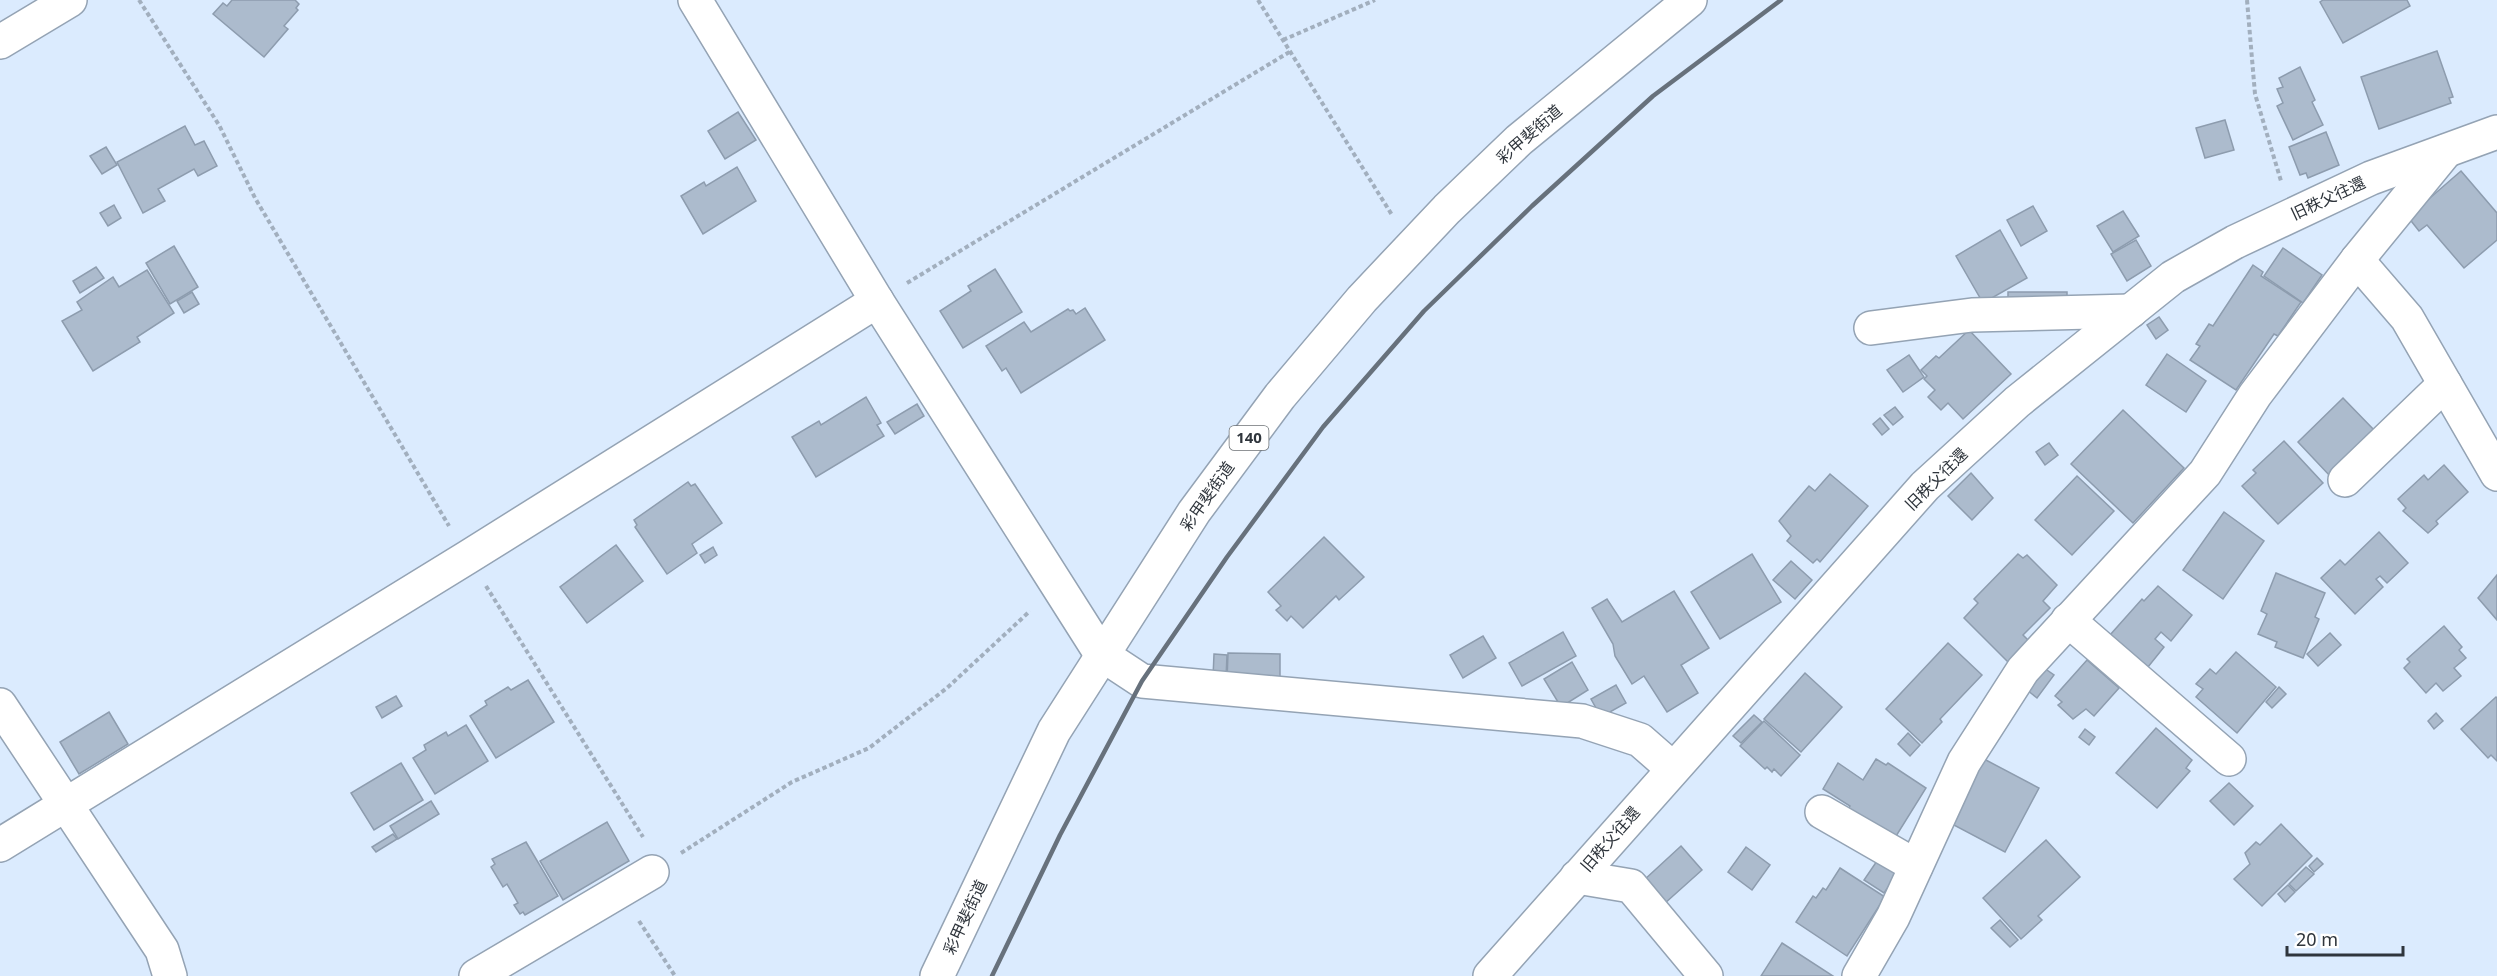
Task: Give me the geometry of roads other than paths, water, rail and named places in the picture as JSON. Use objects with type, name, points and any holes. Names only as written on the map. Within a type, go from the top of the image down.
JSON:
[{"type":"main road","points":[[0,42],[70,0]]},
{"type":"main road","points":[[695,0],[878,301],[1101,654],[1142,681],[1582,721],[1640,740],[1672,768]]},
{"type":"main road","name":"彩甲斐街道","points":[[937,976],[1054,731],[1101,654],[1194,512],[1280,396],[1412,246],[1519,140],[1690,0]]},
{"type":"main road","name":"旧秩父往還","points":[[1490,976],[1672,768],[1925,486],[2017,402],[2173,276],[2235,242],[2371,178],[2497,132]]},
{"type":"main road","points":[[1859,976],[1893,917],[1964,762],[2023,670],[2205,473],[2255,395],[2357,260],[2448,150]]},
{"type":"main road","points":[[2357,260],[2407,318],[2497,474]]},
{"type":"main road","points":[[0,845],[878,301]]},
{"type":"main road","points":[[1871,328],[1972,315],[2131,310]]},
{"type":"main road","points":[[2345,480],[2445,384]]},
{"type":"main road","points":[[2068,620],[2229,759]]},
{"type":"main road","points":[[0,705],[162,950],[170,976]]},
{"type":"main road","points":[[1822,812],[1916,866]]},
{"type":"main road","points":[[476,976],[652,872]]},
{"type":"main road","points":[[1577,877],[1631,886],[1706,976]]},
{"type":"railway","points":[[992,976],[1060,835],[1142,681],[1227,557],[1323,427],[1424,311],[1532,206],[1653,96],[1781,0]]}]
